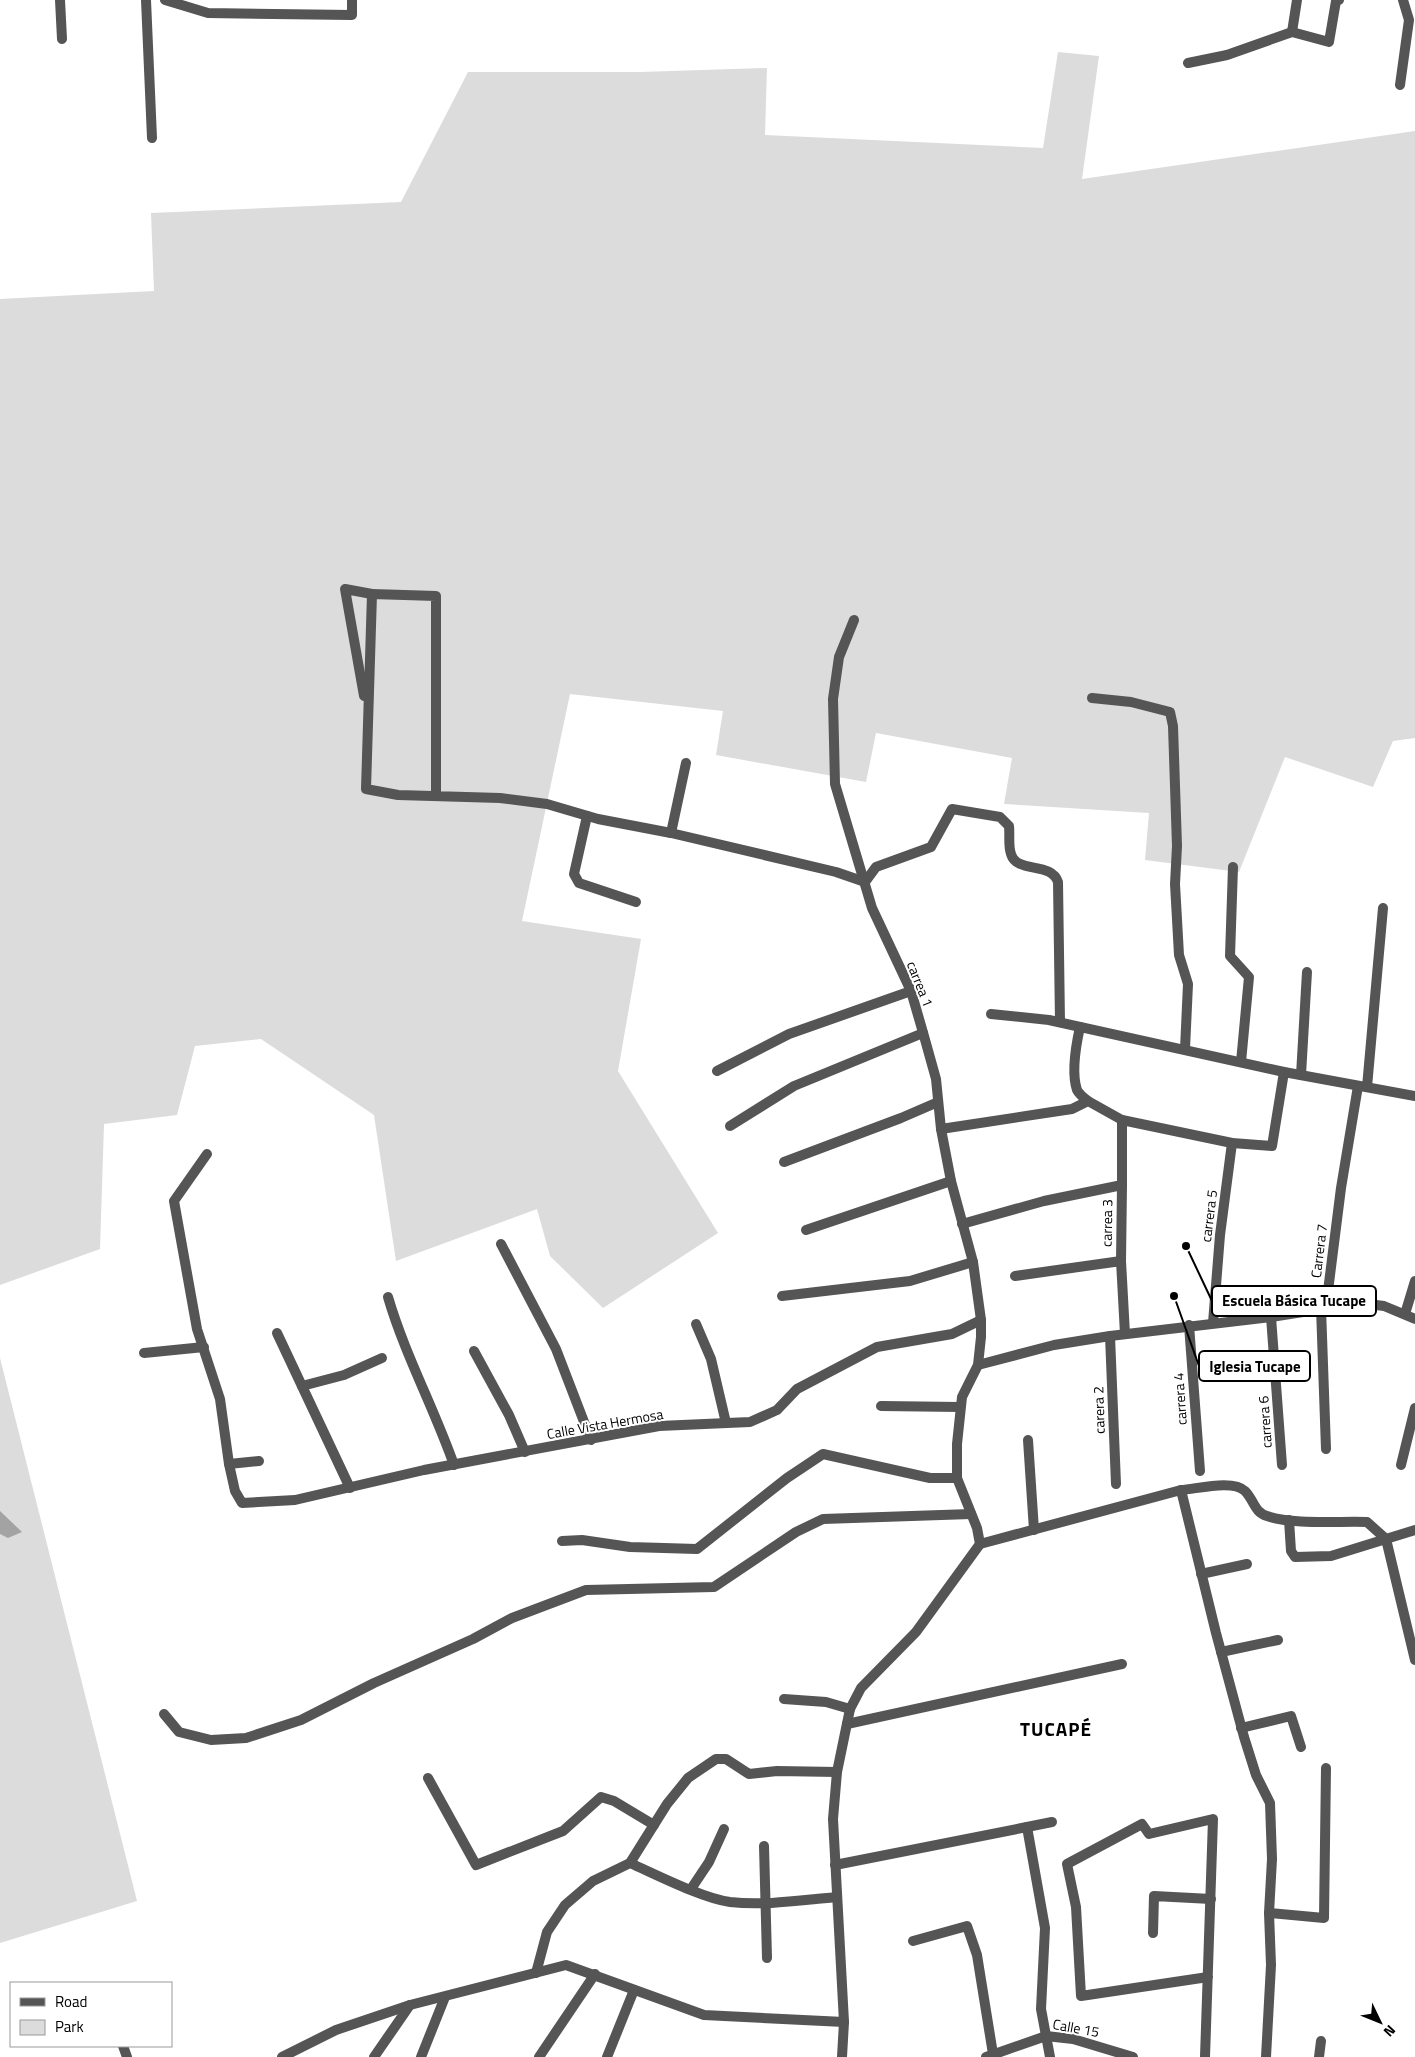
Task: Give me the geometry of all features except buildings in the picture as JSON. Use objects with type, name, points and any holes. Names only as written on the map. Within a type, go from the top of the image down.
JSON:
[{"type":"street","points":[[60,0],[62,39]]},
{"type":"street","points":[[146,0],[152,138]]},
{"type":"street","points":[[165,0],[208,13],[352,14],[352,0]]},
{"type":"street","points":[[1292,32],[1298,0]]},
{"type":"street","points":[[1188,64],[1227,55],[1292,32],[1328,42],[1336,1],[1339,0]]},
{"type":"street","points":[[1400,84],[1409,20],[1403,0]]},
{"type":"street","points":[[367,716],[345,589],[372,594],[436,596],[436,796]]},
{"type":"street","points":[[372,594],[366,789],[398,795],[500,798],[547,804],[587,816],[671,833],[836,872],[865,882],[876,867],[931,847],[952,809],[1000,817],[1009,826],[1011,855],[1023,865],[1046,869],[1056,876],[1058,882],[1060,1022]]},
{"type":"street","name":"carrea 1","points":[[854,620],[839,657],[832,699],[835,784],[872,908],[910,991],[936,1079],[941,1129],[962,1224],[973,1262],[981,1320],[978,1365]]},
{"type":"street","points":[[1092,698],[1130,702],[1170,712],[1174,735],[1177,846],[1175,884],[1179,955],[1188,984],[1185,1049]]},
{"type":"street","points":[[671,833],[686,762]]},
{"type":"street","points":[[587,816],[574,874],[580,883],[636,902]]},
{"type":"street","points":[[1234,867],[1230,956],[1249,977],[1241,1062]]},
{"type":"street","name":"Carrera 7","points":[[1326,1449],[1321,1308],[1328,1291],[1341,1188],[1363,1086],[1383,908]]},
{"type":"street","points":[[1301,1075],[1307,972]]},
{"type":"street","points":[[717,1071],[789,1034],[910,991]]},
{"type":"street","points":[[991,1014],[1060,1022],[1284,1072],[1415,1096]]},
{"type":"street","points":[[1080,1026],[1076,1042],[1075,1080],[1078,1092],[1088,1101],[1122,1120],[1232,1143],[1272,1146],[1284,1072]]},
{"type":"street","points":[[730,1126],[794,1086],[923,1033]]},
{"type":"street","points":[[941,1129],[1072,1109],[1088,1101]]},
{"type":"street","points":[[784,1162],[938,1102]]},
{"type":"street","name":"carrea 3","points":[[1122,1120],[1121,1262],[1125,1334]]},
{"type":"street","name":"carrera 5","points":[[1213,1323],[1220,1235],[1232,1143]]},
{"type":"street","points":[[206,1154],[174,1201],[197,1329],[220,1398],[229,1464],[259,1461]]},
{"type":"street","points":[[806,1230],[952,1181]]},
{"type":"street","points":[[962,1224],[1044,1201],[1122,1185]]},
{"type":"street","points":[[501,1244],[556,1349],[591,1440]]},
{"type":"street","points":[[782,1296],[910,1281],[973,1262]]},
{"type":"street","points":[[1015,1276],[1121,1262]]},
{"type":"street","points":[[980,1544],[977,1528],[957,1478],[960,1407],[962,1397],[978,1365],[1054,1346],[1110,1336],[1189,1325],[1271,1317],[1360,1303],[1384,1306],[1410,1316],[1415,1281]]},
{"type":"street","points":[[388,1297],[398,1330],[435,1413],[454,1465]]},
{"type":"street","name":"carrera 6","points":[[1271,1317],[1282,1465]]},
{"type":"street","name":"Calle Vista Hermosa","points":[[229,1464],[235,1491],[242,1504],[295,1500],[454,1465],[659,1426],[750,1422],[777,1410],[797,1389],[877,1347],[952,1334],[981,1320]]},
{"type":"street","points":[[696,1324],[711,1359],[726,1423]]},
{"type":"street","name":"carrera 4","points":[[1189,1325],[1200,1471]]},
{"type":"street","points":[[277,1333],[350,1488]]},
{"type":"street","name":"carera 2","points":[[1110,1336],[1116,1484]]},
{"type":"street","points":[[144,1353],[204,1347]]},
{"type":"street","points":[[474,1351],[509,1415],[525,1452]]},
{"type":"street","points":[[302,1386],[344,1375],[382,1358]]},
{"type":"street","points":[[881,1406],[960,1407]]},
{"type":"street","points":[[1400,1465],[1415,1408]]},
{"type":"street","points":[[1028,1440],[1034,1530]]},
{"type":"street","points":[[562,1542],[582,1540],[630,1547],[697,1549],[787,1478],[823,1454],[930,1478],[957,1478]]},
{"type":"street","points":[[842,2057],[844,2022],[834,1820],[837,1772],[850,1709],[861,1688],[916,1632],[980,1544],[1181,1490],[1222,1485],[1239,1487],[1246,1492],[1258,1513],[1288,1520],[1367,1522],[1386,1539],[1415,1660]]},
{"type":"street","points":[[1181,1490],[1242,1728],[1256,1775],[1270,1803],[1272,1858],[1268,1913],[1271,1965],[1266,2057]]},
{"type":"street","points":[[164,1714],[179,1732],[210,1740],[246,1738],[301,1720],[374,1683],[473,1639],[512,1618],[569,1595],[586,1590],[714,1586],[796,1532],[823,1519],[970,1514]]},
{"type":"street","points":[[1288,1520],[1291,1551],[1295,1557],[1331,1556],[1415,1530]]},
{"type":"street","points":[[1201,1574],[1246,1564]]},
{"type":"street","points":[[1221,1652],[1278,1640]]},
{"type":"street","points":[[848,1724],[1122,1664]]},
{"type":"street","points":[[784,1700],[826,1702],[850,1709]]},
{"type":"street","points":[[1242,1728],[1292,1716],[1301,1747]]},
{"type":"street","points":[[536,1973],[547,1932],[565,1905],[593,1881],[630,1863],[654,1824],[688,1778],[716,1759],[726,1760],[750,1774],[777,1771],[837,1772]]},
{"type":"street","points":[[1268,1913],[1324,1918],[1326,1768]]},
{"type":"street","points":[[428,1778],[476,1865],[563,1831],[601,1797],[614,1801],[654,1824]]},
{"type":"street","points":[[1205,2057],[1214,1819],[1149,1834],[1142,1824],[1066,1864],[1076,1907],[1081,1996],[1208,1977]]},
{"type":"street","points":[[835,1865],[1052,1822]]},
{"type":"street","points":[[1027,1827],[1045,1928],[1045,1974],[1041,2009],[1050,2057]]},
{"type":"street","points":[[691,1889],[710,1862],[724,1829]]},
{"type":"street","points":[[764,1846],[768,1958]]},
{"type":"street","points":[[630,1863],[691,1889],[729,1902],[767,1903],[837,1897]]},
{"type":"street","points":[[1153,1933],[1154,1896],[1211,1899]]},
{"type":"street","points":[[914,1941],[967,1926],[977,1955],[989,2055]]},
{"type":"street","points":[[282,2057],[336,2030],[410,2005],[566,1966],[594,1974],[704,2015],[844,2022]]},
{"type":"street","points":[[539,2057],[594,1974]]},
{"type":"street","points":[[607,2057],[634,1990]]},
{"type":"street","points":[[421,2057],[445,1997]]},
{"type":"street","points":[[374,2057],[410,2005]]},
{"type":"street","name":"Calle 15","points":[[989,2055],[1046,2036],[1073,2039],[1133,2057]]},
{"type":"street","points":[[1319,2057],[1322,2041]]},
{"type":"green space","points":[[1058,52],[1099,56],[1082,179],[1415,131],[1415,738],[1393,741],[1373,787],[1285,757],[1239,872],[1145,860],[1149,813],[1004,804],[1012,758],[876,733],[866,782],[716,755],[723,711],[570,694],[522,921],[641,939],[618,1071],[718,1233],[603,1308],[550,1256],[537,1209],[396,1261],[374,1115],[261,1039],[195,1046],[177,1115],[104,1124],[100,1249],[0,1285],[0,299],[154,291],[151,213],[401,202],[468,72],[640,72],[767,68],[765,135],[1043,148]]},
{"type":"green space","points":[[0,1358],[137,1901],[0,1943]]},
{"type":"shaded area","points":[[0,1511],[22,1532],[8,1538],[0,1534]]},
{"type":"place","name":"Escuela Básica Tucape","points":[[1186,1246]]},
{"type":"place","name":"Iglesia Tucape","points":[[1174,1296]]},
{"type":"district","name":"TUCAPÉ","points":[[1056,1729]]}]
